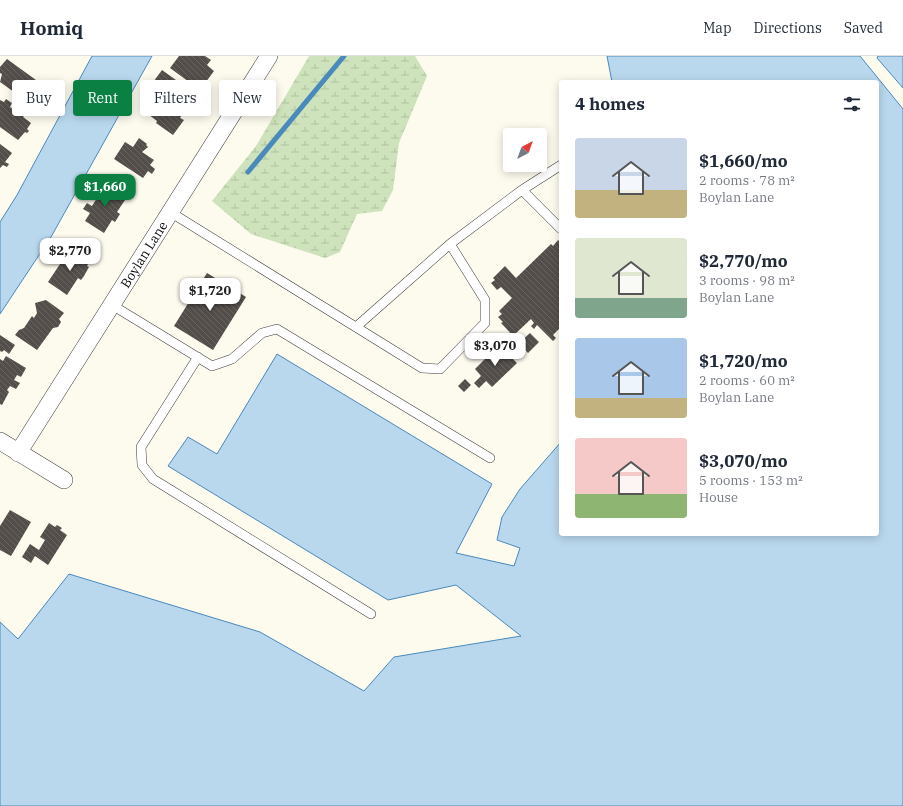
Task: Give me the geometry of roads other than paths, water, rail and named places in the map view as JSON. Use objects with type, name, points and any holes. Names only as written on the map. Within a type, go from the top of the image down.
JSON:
[{"type":"street","name":"Boylan Lane","points":[[18,453],[269,56]]},
{"type":"street","points":[[0,442],[64,480]]},
{"type":"lane","points":[[356,327],[450,244],[522,190],[559,166]]},
{"type":"lane","points":[[522,190],[559,227]]},
{"type":"lane","points":[[170,212],[422,368],[440,369],[486,322],[484,300],[450,244]]},
{"type":"lane","points":[[112,304],[212,366],[232,359],[262,333],[277,329],[490,458]]},
{"type":"lane","points":[[198,357],[141,447],[142,465],[153,479],[371,614]]},
{"type":"water","points":[[92,56],[152,56],[132,92],[132,80],[79,80]]},
{"type":"water","points":[[607,56],[860,56],[903,109],[903,806],[0,806],[0,622],[18,639],[69,574],[260,632],[364,691],[394,657],[521,636],[456,585],[388,600],[168,466],[188,437],[217,454],[277,354],[492,484],[456,553],[514,566],[520,548],[497,540],[502,517],[520,489],[559,444],[559,536],[879,536],[879,80],[612,80]]},
{"type":"water","points":[[878,56],[903,56],[903,88],[877,58]]},
{"type":"water","points":[[73,91],[73,116],[119,116],[51,237],[0,314],[0,222],[17,195],[60,116],[65,116],[65,106]]},
{"type":"waterway","points":[[248,172],[344,56]]}]
